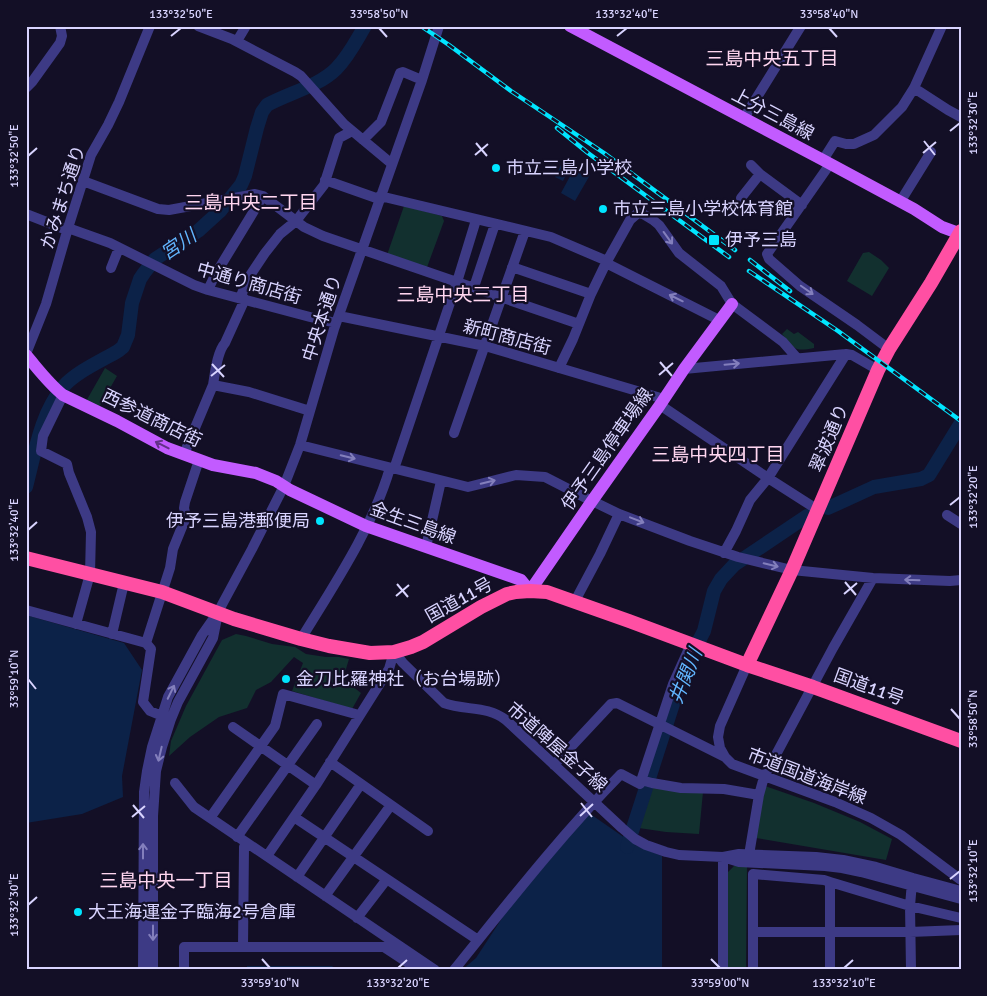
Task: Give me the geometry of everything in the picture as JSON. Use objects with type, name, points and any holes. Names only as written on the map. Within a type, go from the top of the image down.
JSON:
[{"type":"highway","name":"翠波通り","points":[[747,665],[792,570],[878,370],[960,233]]},
{"type":"highway","name":"国道11号","points":[[26,558],[162,592],[260,627],[302,639],[350,651],[370,653],[394,652],[423,642],[496,599],[516,592],[547,592],[747,665],[958,737]]},
{"type":"main road","name":"上分三島線","points":[[570,26],[826,162],[942,227],[960,233]]},
{"type":"main road","name":"伊予三島停車場線","points":[[530,591],[684,369],[732,304]]},
{"type":"main road","points":[[26,354],[60,392]]},
{"type":"main road","name":"西参道商店街","points":[[60,392],[167,448],[199,460],[256,473],[284,486]]},
{"type":"main road","name":"金生三島線","points":[[284,486],[366,526],[520,580],[530,591]]},
{"type":"street","points":[[26,88],[60,43],[62,36],[60,26]]},
{"type":"street","name":"かみまち通り","points":[[26,354],[46,304],[91,155],[119,102],[150,26]]},
{"type":"street","points":[[198,26],[237,41],[295,72],[352,131],[392,164]]},
{"type":"street","points":[[237,41],[246,26]]},
{"type":"street","name":"中央本通り","points":[[166,718],[178,702],[212,638],[218,612],[284,486],[300,445],[337,319],[422,80],[439,26]]},
{"type":"street","points":[[744,118],[800,26]]},
{"type":"street","points":[[889,349],[800,286],[769,259],[767,254],[802,205],[826,162],[834,141],[854,144],[874,134],[902,107],[914,88],[942,26]]},
{"type":"street","points":[[363,140],[382,122],[400,74],[403,72],[422,80]]},
{"type":"street","points":[[914,88],[961,117]]},
{"type":"street","points":[[184,454],[213,385],[222,346],[225,343],[249,277],[280,234],[296,221],[324,185],[339,138],[352,131]]},
{"type":"street","points":[[900,202],[931,152]]},
{"type":"street","points":[[751,165],[760,174],[802,205]]},
{"type":"street","points":[[741,198],[760,174]]},
{"type":"street","points":[[325,180],[380,197],[551,237],[607,262],[719,320]]},
{"type":"street","points":[[83,181],[158,208],[169,210],[255,194],[263,196],[304,227],[323,236],[579,324]]},
{"type":"street","points":[[208,290],[215,275],[263,196]]},
{"type":"street","points":[[559,368],[607,262],[630,220],[638,213],[643,214],[659,225],[679,253],[721,286],[732,304],[783,342],[797,358]]},
{"type":"street","name":"中通り商店街","points":[[26,214],[110,243],[194,285],[208,290],[310,317],[337,319]]},
{"type":"street","points":[[302,639],[354,551],[392,469],[457,282],[476,220]]},
{"type":"street","points":[[474,287],[495,224]]},
{"type":"street","points":[[454,433],[525,231]]},
{"type":"street","points":[[111,268],[119,248]]},
{"type":"street","points":[[512,267],[591,294]]},
{"type":"street","name":"新町商店街","points":[[337,319],[485,346],[662,402],[768,478],[818,510]]},
{"type":"street","points":[[724,553],[750,500],[768,478],[846,354]]},
{"type":"street","points":[[684,369],[846,354],[852,355],[878,370]]},
{"type":"street","points":[[213,385],[251,392],[310,411]]},
{"type":"street","points":[[60,392],[43,436],[41,451],[67,464],[91,532],[90,574],[76,624]]},
{"type":"street","points":[[300,445],[468,487],[516,475],[542,476],[619,514],[690,541],[738,557],[792,570],[872,578],[961,580]]},
{"type":"street","points":[[146,643],[170,568],[173,549],[186,518],[185,502],[199,460]]},
{"type":"street","points":[[426,547],[441,480]]},
{"type":"street","points":[[575,601],[619,514]]},
{"type":"street","points":[[947,515],[961,524]]},
{"type":"street","points":[[749,855],[759,795],[764,777],[872,578]]},
{"type":"street","points":[[112,634],[124,583]]},
{"type":"street","points":[[26,610],[146,643],[151,649],[143,702],[150,711],[166,718]]},
{"type":"street","points":[[647,781],[660,724],[673,684],[696,646]]},
{"type":"street","points":[[266,856],[316,785],[389,669],[394,652]]},
{"type":"street","name":"市道陣屋金子線","points":[[394,652],[444,703],[451,706],[489,711],[498,714],[506,720],[635,839],[646,845],[679,855],[723,857]]},
{"type":"street","name":"市道国道海岸線","points":[[747,665],[720,726],[718,737],[724,757],[732,764],[835,802],[871,818],[901,835],[955,873]]},
{"type":"street","points":[[210,818],[275,726],[282,694],[359,715]]},
{"type":"street","points":[[554,765],[611,704],[617,703],[724,757]]},
{"type":"street","points":[[143,970],[144,792],[152,746],[166,718]]},
{"type":"street","points":[[153,970],[154,793],[166,718]]},
{"type":"street","points":[[237,837],[317,724]]},
{"type":"street","points":[[233,727],[316,785]]},
{"type":"street","points":[[330,762],[428,831]]},
{"type":"street","points":[[454,970],[555,846],[594,801],[621,774],[640,784],[647,781],[681,788],[724,789],[759,795]]},
{"type":"street","points":[[175,783],[194,807],[435,970]]},
{"type":"street","points":[[297,877],[361,784]]},
{"type":"street","points":[[325,896],[391,805]]},
{"type":"street","points":[[294,817],[478,940]]},
{"type":"street","points":[[243,947],[244,847],[246,843]]},
{"type":"street","points":[[723,857],[740,854],[843,860],[876,867],[961,899]]},
{"type":"street","points":[[723,857],[739,862],[842,868],[961,891]]},
{"type":"street","points":[[723,857],[723,970]]},
{"type":"street","points":[[941,886],[949,876],[955,873]]},
{"type":"street","points":[[753,970],[753,874],[824,880],[910,906],[961,918]]},
{"type":"street","points":[[357,918],[386,879]]},
{"type":"street","points":[[830,882],[830,970]]},
{"type":"street","points":[[910,970],[912,882]]},
{"type":"street","points":[[753,932],[910,932],[961,930]]},
{"type":"street","points":[[184,970],[184,947],[384,947],[416,969]]},
{"type":"green space","points":[[404,206],[442,216],[444,221],[426,270],[387,255]]},
{"type":"green space","points":[[869,252],[889,268],[872,296],[847,281],[863,253]]},
{"type":"green space","points":[[787,329],[794,334],[798,332],[814,344],[814,348],[802,350],[795,348],[782,334]]},
{"type":"green space","points":[[105,368],[117,376],[98,409],[85,403]]},
{"type":"green space","points":[[236,634],[272,644],[295,647],[306,654],[349,659],[343,679],[361,693],[352,709],[292,691],[303,663],[294,657],[271,682],[256,690],[247,708],[219,717],[190,737],[169,756],[171,741],[186,706],[222,640]]},
{"type":"green space","points":[[652,786],[703,792],[699,834],[639,828]]},
{"type":"green space","points":[[765,786],[860,822],[892,839],[886,860],[756,838]]},
{"type":"green space","points":[[734,866],[747,866],[746,970],[728,970],[728,872]]},
{"type":"water","points":[[563,161],[571,165],[563,181],[555,177]]},
{"type":"water","points":[[575,167],[590,175],[575,201],[561,193]]},
{"type":"water","points":[[26,615],[124,643],[142,670],[122,776],[123,797],[82,814],[26,823]]},
{"type":"water","points":[[589,813],[635,845],[662,856],[662,970],[462,970],[476,958],[508,909]]},
{"type":"water","points":[[247,966],[332,966],[338,970],[247,970]]},
{"type":"waterway","name":"宮川","points":[[26,487],[39,435],[55,398],[75,376],[123,347],[128,335],[132,303],[144,273],[155,259],[198,231],[220,211],[241,185],[262,112],[267,105],[312,85],[329,75],[345,59],[365,26]]},
{"type":"waterway","name":"井関川","points":[[828,508],[874,487],[921,479],[929,475],[961,423]]},
{"type":"waterway","name":"井関川","points":[[627,847],[681,679],[704,631],[714,591],[721,579],[734,565],[807,516]]},
{"type":"railway","points":[[421,26],[511,91],[604,153],[735,250]]},
{"type":"railway","points":[[557,128],[729,257]]},
{"type":"railway","points":[[750,260],[790,291]]},
{"type":"railway","points":[[749,271],[838,331],[961,421]]},
{"type":"place","name":"市立三島小学校","points":[[496,168]]},
{"type":"place","name":"市立三島小学校体育館","points":[[603,209]]},
{"type":"place","name":"伊予三島","points":[[714,240]]},
{"type":"place","name":"伊予三島港郵便局","points":[[320,521]]},
{"type":"place","name":"金刀比羅神社（お台場跡）","points":[[286,679]]},
{"type":"place","name":"大王海運金子臨海2号倉庫","points":[[78,912]]},
{"type":"district","name":"三島中央五丁目","points":[[772,58]]},
{"type":"district","name":"三島中央二丁目","points":[[251,202]]},
{"type":"district","name":"三島中央三丁目","points":[[463,294]]},
{"type":"district","name":"三島中央四丁目","points":[[718,454]]},
{"type":"district","name":"三島中央一丁目","points":[[166,880]]}]
